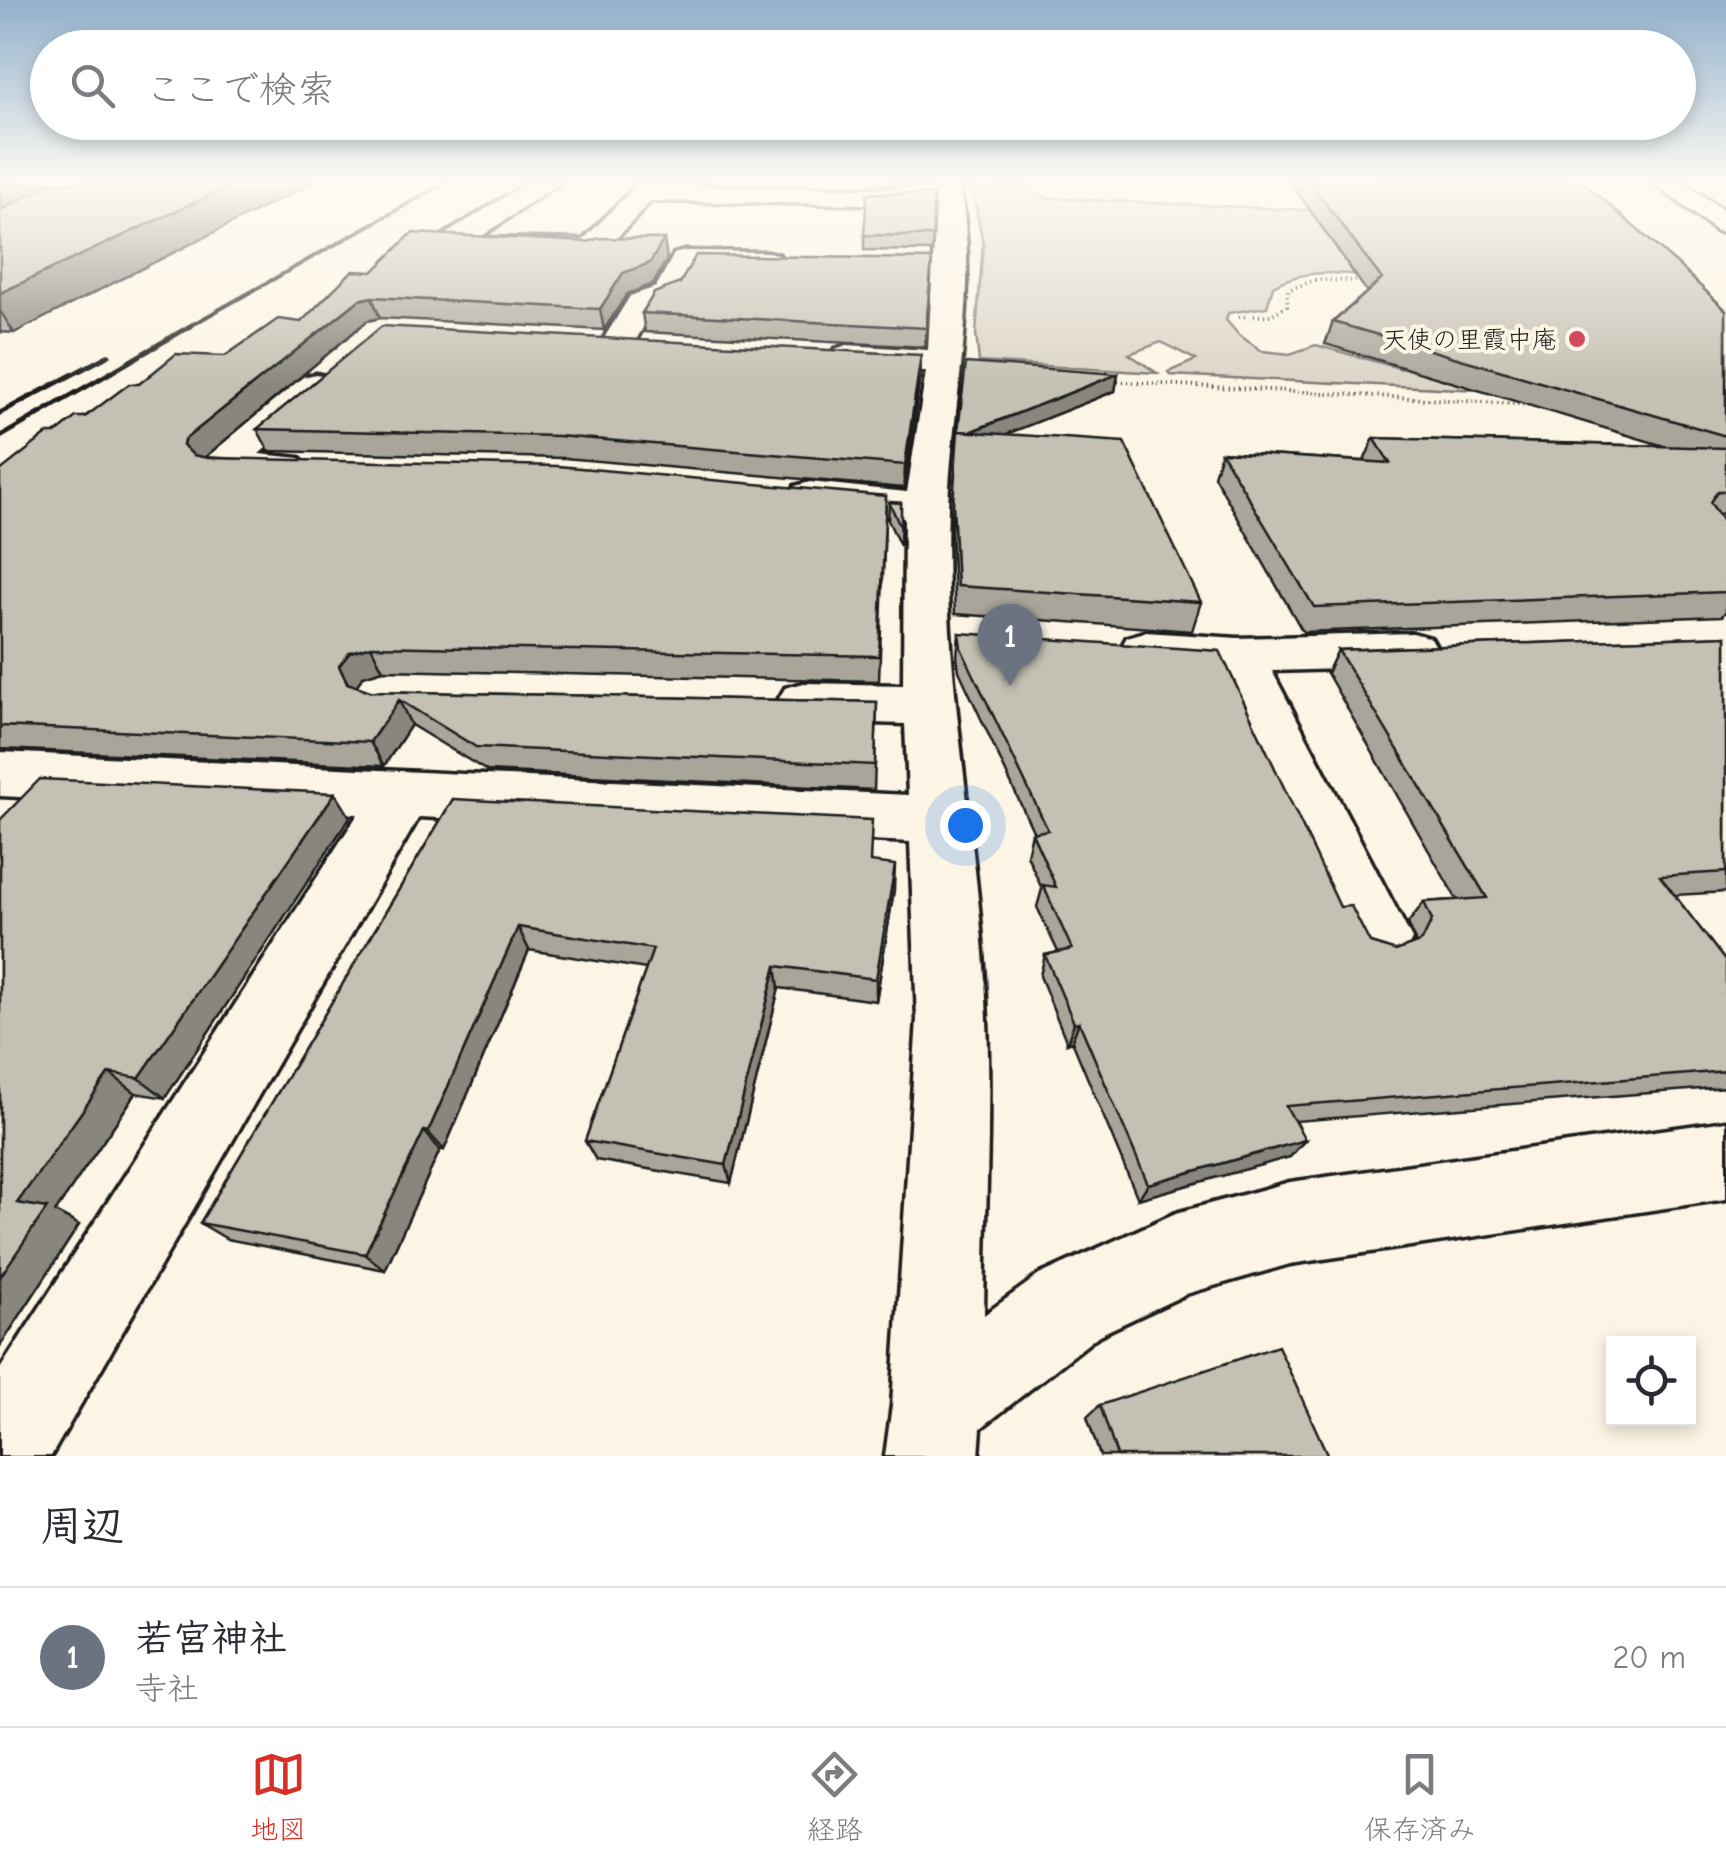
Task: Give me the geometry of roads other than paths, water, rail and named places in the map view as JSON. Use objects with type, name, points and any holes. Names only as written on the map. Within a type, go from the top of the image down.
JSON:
[{"type":"street","points":[[935,251],[932,264],[944,362],[942,437],[926,507],[945,634],[931,705],[952,1019],[935,1430]]},
{"type":"street","points":[[578,341],[637,344],[641,303],[668,294],[686,260],[799,262]]},
{"type":"street","points":[[810,354],[944,362]]},
{"type":"street","points":[[316,468],[221,466],[351,356]]},
{"type":"street","points":[[777,492],[926,507]]},
{"type":"street","points":[[1102,646],[1238,655],[1464,648]]},
{"type":"street","points":[[1238,655],[1379,939]]},
{"type":"street","points":[[755,701],[931,705]]},
{"type":"street","points":[[0,826],[24,775],[938,820]]},
{"type":"street","points":[[0,1454],[403,793]]},
{"type":"street","points":[[935,1430],[1069,1305],[1176,1255],[1290,1223],[1726,1160]]},
{"type":"railway","points":[[188,327],[324,251]]},
{"type":"railway","points":[[0,437],[192,325]]},
{"type":"railway","points":[[0,413],[109,355]]},
{"type":"place","name":"天使の里霞中庵","points":[[1577,339]]},
{"type":"place","name":"若宮神社","points":[[1010,686]]}]
